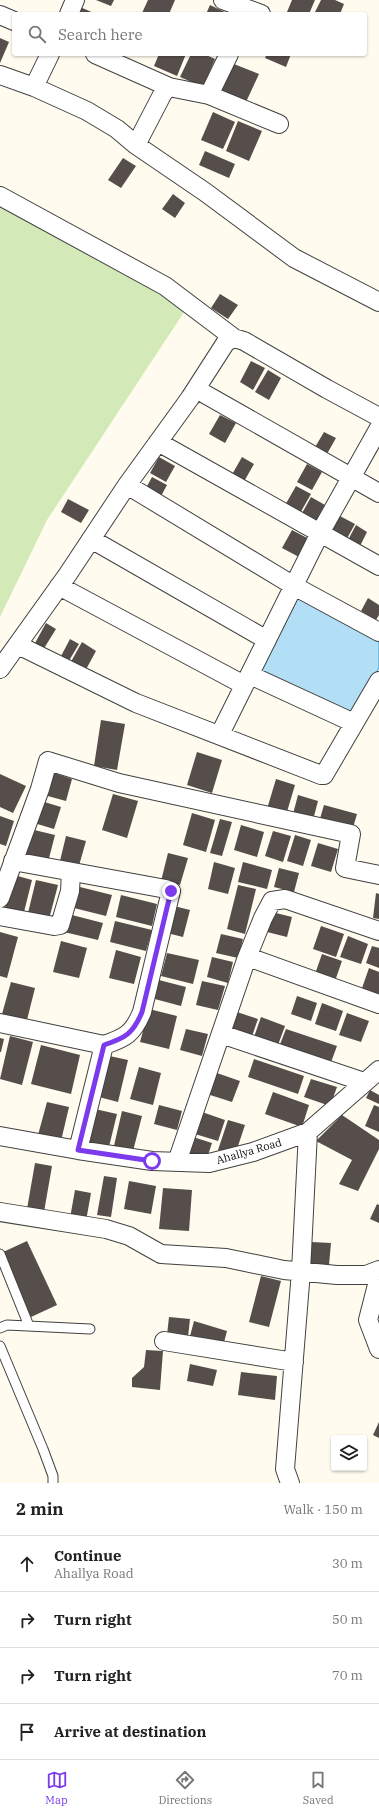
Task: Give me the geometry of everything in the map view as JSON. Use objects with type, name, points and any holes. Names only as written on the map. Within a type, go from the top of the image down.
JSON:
[{"type":"street","points":[[70,12],[75,0]]},
{"type":"street","points":[[223,0],[253,9]]},
{"type":"street","points":[[0,15],[12,20]]},
{"type":"street","points":[[34,87],[49,56]]},
{"type":"street","points":[[99,56],[169,87],[209,95],[279,124]]},
{"type":"street","points":[[209,95],[228,56]]},
{"type":"street","points":[[0,75],[34,87],[87,111],[117,129],[136,145],[205,192],[294,258],[379,302]]},
{"type":"street","points":[[136,145],[163,93],[169,87]]},
{"type":"street","points":[[0,196],[166,286],[234,338],[244,341],[379,417]]},
{"type":"street","points":[[0,669],[59,586],[127,485],[196,389],[226,342],[234,338]]},
{"type":"street","points":[[196,389],[379,493]]},
{"type":"street","points":[[220,734],[320,533],[379,428]]},
{"type":"street","points":[[158,442],[379,566]]},
{"type":"street","points":[[127,485],[294,586],[379,632]]},
{"type":"street","points":[[91,539],[267,640]]},
{"type":"street","points":[[59,586],[247,680],[354,723]]},
{"type":"street","points":[[18,645],[136,703],[324,775],[379,683]]},
{"type":"street","points":[[0,898],[40,789],[48,761],[126,785],[351,834],[345,868],[379,875]]},
{"type":"street","points":[[0,1023],[104,1045],[119,1040],[131,1033],[137,1025],[150,983],[171,891],[166,888],[13,861]]},
{"type":"street","points":[[0,916],[54,926],[60,925],[70,891],[71,872]]},
{"type":"street","points":[[177,1162],[248,957],[263,918],[272,901],[285,898],[379,931]]},
{"type":"street","points":[[248,957],[379,1004]]},
{"type":"street","points":[[221,1034],[364,1082]]},
{"type":"street","points":[[78,1150],[104,1045]]},
{"type":"street","name":"Ahallya Road","points":[[0,1136],[152,1161],[209,1163],[253,1152],[308,1132],[379,1070]]},
{"type":"street","points":[[284,1478],[301,1271],[308,1132]]},
{"type":"street","points":[[0,1212],[106,1229],[129,1236],[161,1254],[226,1258],[284,1270],[336,1275],[366,1275],[379,1270]]},
{"type":"street","points":[[379,1277],[368,1320],[379,1350]]},
{"type":"street","points":[[164,1341],[294,1362]]},
{"type":"lane","points":[[0,1254],[29,1326]]},
{"type":"lane","points":[[0,1328],[7,1325],[90,1329]]},
{"type":"lane","points":[[0,1346],[44,1449],[53,1476],[53,1483]]},
{"type":"green space","points":[[0,203],[188,306],[47,520],[0,617]]},
{"type":"water","points":[[300,597],[379,642],[379,668],[351,712],[257,673],[296,598]]},
{"type":"building","points":[[96,0],[114,0],[111,6]]},
{"type":"building","points":[[148,0],[175,0],[170,12],[142,12]]},
{"type":"building","points":[[292,0],[315,0],[310,12],[287,12]]},
{"type":"building","points":[[321,0],[335,0],[344,4],[341,12],[315,12]]},
{"type":"building","points":[[210,5],[225,12],[207,12]]},
{"type":"building","points":[[80,7],[91,12],[78,12]]},
{"type":"building","points":[[0,38],[9,42],[0,63]]},
{"type":"building","points":[[158,56],[185,56],[177,76],[154,66]]},
{"type":"building","points":[[190,56],[208,56],[215,59],[203,87],[180,77]]},
{"type":"building","points":[[266,56],[290,56],[286,67],[265,58]]},
{"type":"building","points":[[234,64],[259,74],[246,102],[221,92]]},
{"type":"building","points":[[213,112],[235,122],[223,149],[201,140]]},
{"type":"building","points":[[238,121],[262,131],[249,161],[226,151]]},
{"type":"building","points":[[205,151],[235,164],[229,178],[199,165]]},
{"type":"building","points":[[123,158],[136,166],[121,188],[108,180]]},
{"type":"building","points":[[173,194],[185,203],[175,218],[162,209]]},
{"type":"building","points":[[220,294],[238,305],[228,319],[211,308]]},
{"type":"building","points":[[251,361],[265,368],[253,390],[240,382]]},
{"type":"building","points":[[268,370],[281,378],[269,400],[255,392]]},
{"type":"building","points":[[220,415],[236,423],[225,443],[209,434]]},
{"type":"building","points":[[324,432],[336,438],[323,461],[311,454]]},
{"type":"building","points":[[159,457],[175,466],[166,482],[150,473]]},
{"type":"building","points":[[242,457],[254,464],[242,485],[230,478]]},
{"type":"building","points":[[307,464],[322,472],[312,490],[297,482]]},
{"type":"building","points":[[152,477],[167,485],[160,498],[145,490]]},
{"type":"building","points":[[296,486],[311,494],[299,515],[284,507]]},
{"type":"building","points":[[311,497],[325,505],[315,522],[301,515]]},
{"type":"building","points":[[68,499],[89,510],[81,523],[61,512]]},
{"type":"building","points":[[338,515],[355,524],[345,542],[328,533]]},
{"type":"building","points":[[356,525],[367,532],[360,546],[348,540]]},
{"type":"building","points":[[292,530],[309,539],[299,557],[282,548]]},
{"type":"building","points":[[368,598],[379,605],[379,615],[376,620],[361,611]]},
{"type":"building","points":[[46,623],[56,629],[43,650],[34,645]]},
{"type":"building","points":[[70,639],[79,644],[67,664],[59,660]]},
{"type":"building","points":[[82,642],[96,651],[83,675],[68,667]]},
{"type":"building","points":[[101,720],[125,724],[117,770],[94,766]]},
{"type":"building","points":[[197,752],[222,760],[212,793],[187,785]]},
{"type":"building","points":[[51,772],[72,779],[66,801],[44,795]]},
{"type":"building","points":[[0,774],[26,786],[13,813],[0,807]]},
{"type":"building","points":[[276,779],[295,785],[286,815],[267,809]]},
{"type":"building","points":[[113,794],[138,801],[127,838],[102,830]]},
{"type":"building","points":[[298,795],[318,801],[313,820],[293,814]]},
{"type":"building","points":[[41,801],[61,807],[54,829],[34,823]]},
{"type":"building","points":[[324,805],[357,814],[352,831],[319,822]]},
{"type":"building","points":[[192,813],[215,820],[206,852],[183,845]]},
{"type":"building","points":[[0,816],[14,821],[6,846],[0,844]]},
{"type":"building","points":[[220,819],[232,822],[222,856],[210,853]]},
{"type":"building","points":[[241,825],[264,832],[257,857],[234,850]]},
{"type":"building","points":[[30,829],[55,835],[47,866],[22,859]]},
{"type":"building","points":[[273,831],[291,836],[283,862],[265,856]]},
{"type":"building","points":[[295,835],[311,840],[303,866],[287,861]]},
{"type":"building","points":[[66,836],[86,841],[78,869],[59,865]]},
{"type":"building","points":[[318,843],[338,849],[331,872],[311,866]]},
{"type":"building","points":[[168,853],[188,858],[180,885],[161,881]]},
{"type":"building","points":[[214,862],[235,868],[228,894],[208,889]]},
{"type":"building","points":[[243,862],[272,870],[267,889],[238,882]]},
{"type":"building","points":[[279,868],[299,873],[294,892],[274,887]]},
{"type":"building","points":[[14,875],[32,880],[23,916],[4,911]]},
{"type":"building","points":[[36,880],[58,885],[48,923],[27,917]]},
{"type":"building","points":[[238,885],[256,889],[245,934],[227,929]]},
{"type":"building","points":[[76,886],[112,895],[106,916],[70,907]]},
{"type":"building","points":[[376,893],[379,894],[379,919],[373,918]]},
{"type":"building","points":[[121,895],[157,904],[152,926],[116,917]]},
{"type":"building","points":[[174,906],[190,910],[183,937],[167,933]]},
{"type":"building","points":[[272,912],[292,917],[287,937],[267,932]]},
{"type":"building","points":[[68,914],[103,923],[98,940],[64,932]]},
{"type":"building","points":[[115,921],[152,930],[146,951],[110,942]]},
{"type":"building","points":[[321,926],[344,934],[336,957],[313,949]]},
{"type":"building","points":[[0,932],[18,937],[7,978],[0,976]]},
{"type":"building","points":[[221,934],[243,939],[238,958],[216,953]]},
{"type":"building","points":[[348,936],[368,944],[361,964],[340,957]]},
{"type":"building","points":[[61,941],[87,948],[79,978],[53,972]]},
{"type":"building","points":[[372,946],[379,948],[379,968],[366,963]]},
{"type":"building","points":[[116,950],[141,957],[134,984],[109,978]]},
{"type":"building","points":[[167,953],[199,960],[193,984],[161,976]]},
{"type":"building","points":[[322,954],[342,961],[335,981],[315,974]]},
{"type":"building","points":[[212,957],[233,962],[228,983],[207,977]]},
{"type":"building","points":[[369,968],[379,972],[379,997],[361,991]]},
{"type":"building","points":[[155,979],[186,987],[181,1006],[151,998]]},
{"type":"building","points":[[202,981],[225,986],[218,1010],[196,1005]]},
{"type":"building","points":[[11,982],[35,988],[27,1020],[2,1014]]},
{"type":"building","points":[[297,996],[317,1003],[311,1021],[291,1014]]},
{"type":"building","points":[[322,1003],[343,1011],[336,1031],[315,1024]]},
{"type":"building","points":[[149,1009],[177,1016],[169,1049],[140,1042]]},
{"type":"building","points":[[234,1011],[258,1019],[252,1036],[228,1028]]},
{"type":"building","points":[[347,1013],[369,1021],[361,1042],[339,1035]]},
{"type":"building","points":[[261,1017],[285,1026],[278,1045],[254,1037]]},
{"type":"building","points":[[186,1029],[208,1034],[202,1056],[180,1050]]},
{"type":"building","points":[[286,1029],[337,1046],[330,1065],[279,1047]]},
{"type":"building","points":[[10,1036],[33,1042],[22,1085],[0,1079]]},
{"type":"building","points":[[0,1038],[4,1039],[1,1052],[0,1052]]},
{"type":"building","points":[[41,1045],[80,1055],[71,1094],[31,1084]]},
{"type":"building","points":[[105,1055],[128,1060],[118,1102],[95,1096]]},
{"type":"building","points":[[254,1059],[304,1076],[298,1094],[248,1077]]},
{"type":"building","points":[[139,1067],[161,1073],[153,1105],[130,1099]]},
{"type":"building","points":[[214,1072],[240,1081],[232,1102],[207,1094]]},
{"type":"building","points":[[311,1079],[337,1087],[330,1106],[304,1097]]},
{"type":"building","points":[[370,1090],[379,1095],[379,1104],[366,1098]]},
{"type":"building","points":[[273,1092],[309,1105],[302,1127],[265,1114]]},
{"type":"building","points":[[47,1102],[69,1107],[61,1141],[38,1135]]},
{"type":"building","points":[[159,1105],[182,1111],[177,1130],[154,1124]]},
{"type":"building","points":[[374,1105],[379,1107],[379,1132],[365,1126]]},
{"type":"building","points":[[95,1109],[117,1114],[108,1151],[86,1145]]},
{"type":"building","points":[[122,1111],[142,1116],[132,1155],[113,1150]]},
{"type":"building","points":[[202,1112],[225,1120],[218,1141],[195,1134]]},
{"type":"building","points":[[342,1115],[379,1140],[379,1149],[358,1191],[339,1184],[352,1160],[316,1141]]},
{"type":"building","points":[[228,1120],[245,1125],[235,1155],[218,1150]]},
{"type":"building","points":[[193,1137],[212,1143],[206,1161],[187,1155]]},
{"type":"building","points":[[35,1163],[52,1166],[44,1212],[27,1209]]},
{"type":"building","points":[[104,1176],[117,1178],[111,1217],[97,1215]]},
{"type":"building","points":[[129,1181],[156,1186],[151,1214],[124,1209]]},
{"type":"building","points":[[163,1188],[192,1190],[189,1231],[159,1229]]},
{"type":"building","points":[[75,1190],[91,1193],[86,1221],[70,1218]]},
{"type":"building","points":[[377,1204],[379,1205],[379,1223],[370,1219]]},
{"type":"building","points":[[27,1241],[57,1305],[31,1317],[1,1253]]},
{"type":"building","points":[[312,1242],[331,1243],[329,1265],[310,1264]]},
{"type":"building","points":[[261,1276],[281,1281],[269,1327],[249,1322]]},
{"type":"building","points":[[169,1317],[190,1319],[188,1337],[167,1335]]},
{"type":"building","points":[[194,1321],[227,1331],[222,1350],[189,1340]]},
{"type":"building","points":[[146,1350],[163,1351],[160,1390],[132,1387],[132,1378],[144,1367]]},
{"type":"building","points":[[190,1364],[217,1370],[213,1386],[187,1381]]},
{"type":"building","points":[[241,1372],[277,1376],[275,1400],[238,1395]]},
{"type":"building","points":[[379,1422],[379,1438],[373,1435]]},
{"type":"route","points":[[152,1161],[78,1150],[104,1045],[119,1040],[131,1033],[137,1025],[142,1012],[171,891]]}]
